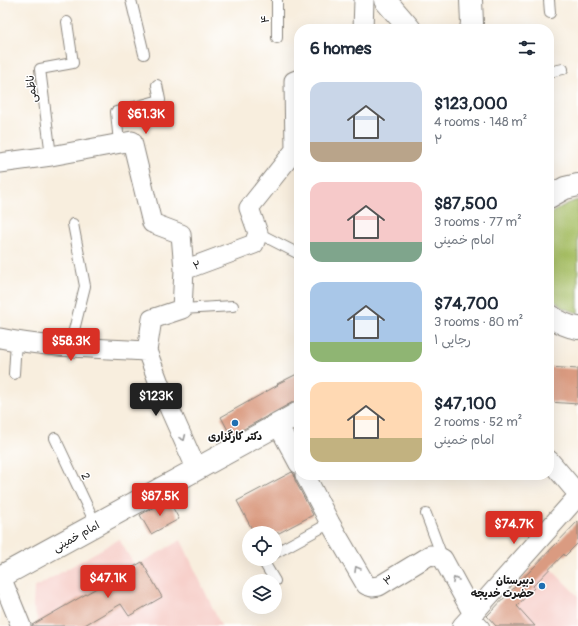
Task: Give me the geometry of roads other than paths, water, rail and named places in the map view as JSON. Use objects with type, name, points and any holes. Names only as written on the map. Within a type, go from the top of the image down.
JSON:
[{"type":"main road","points":[[385,0],[406,24]]},
{"type":"main road","points":[[471,0],[472,24]]},
{"type":"main road","points":[[554,194],[565,188],[578,185]]},
{"type":"main road","points":[[554,318],[578,328]]},
{"type":"main road","name":"امام خمینی","points":[[0,576],[294,416]]},
{"type":"street","points":[[363,24],[364,0]]},
{"type":"street","points":[[0,163],[51,156],[132,141],[152,223],[181,234],[184,270]]},
{"type":"street","points":[[258,233],[249,208],[294,153]]},
{"type":"street","name":"۲","points":[[182,309],[184,270],[254,244],[258,233]]},
{"type":"street","points":[[182,309],[152,320],[147,351],[163,394],[197,470]]},
{"type":"street","points":[[8,339],[70,346],[147,351]]},
{"type":"street","points":[[278,425],[294,455]]},
{"type":"street","points":[[443,559],[473,622],[578,495],[554,466]]},
{"type":"street","name":"۳","points":[[308,480],[330,523],[366,585],[372,587],[379,586],[430,555],[443,559]]},
{"type":"street","points":[[0,576],[21,626]]},
{"type":"lane","points":[[131,0],[144,54]]},
{"type":"lane","name":"۴","points":[[277,0],[277,38]]},
{"type":"lane","points":[[549,0],[550,13]]},
{"type":"lane","name":"ناظمی","points":[[51,156],[40,69],[73,63],[68,22]]},
{"type":"lane","points":[[554,71],[562,69]]},
{"type":"lane","points":[[119,143],[116,112],[160,100],[157,85]]},
{"type":"lane","points":[[70,346],[85,286],[73,224]]},
{"type":"lane","points":[[258,233],[294,251]]},
{"type":"lane","points":[[182,309],[233,306]]},
{"type":"lane","points":[[8,339],[14,374]]},
{"type":"lane","name":"2","points":[[55,438],[96,525]]},
{"type":"lane","points":[[426,514],[443,559]]},
{"type":"lane","points":[[282,549],[330,523]]},
{"type":"place","name":"دکتر کارگزاری","points":[[235,423]]},
{"type":"place","name":"دبیرستان حضرت خدیجه","points":[[542,586]]}]
